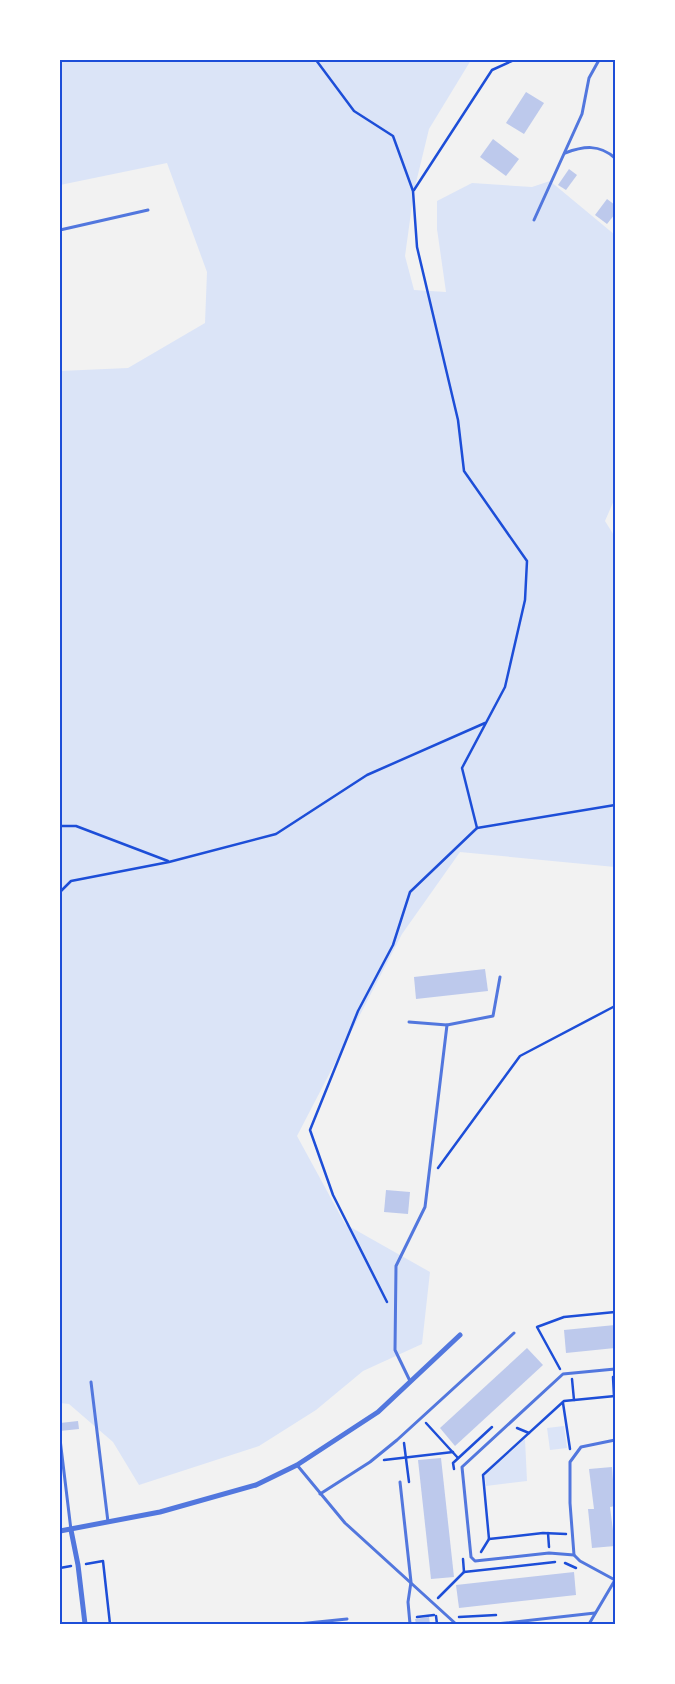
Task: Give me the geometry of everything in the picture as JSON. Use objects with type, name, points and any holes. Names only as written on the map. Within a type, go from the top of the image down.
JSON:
[{"type":"street","points":[[60,1531],[160,1512],[256,1485],[297,1465],[378,1412],[460,1335]]},
{"type":"street","points":[[71,1530],[78,1565],[85,1624]]},
{"type":"lane","points":[[534,220],[582,114],[589,78],[599,60]]},
{"type":"lane","points":[[564,153],[581,147],[597,147],[615,158]]},
{"type":"lane","points":[[60,230],[148,210]]},
{"type":"lane","points":[[409,1022],[447,1025],[493,1016],[500,977]]},
{"type":"lane","points":[[411,1382],[395,1350],[396,1266],[425,1207],[447,1025]]},
{"type":"lane","points":[[320,1494],[370,1462],[422,1418],[514,1333]]},
{"type":"lane","points":[[574,1555],[549,1552],[475,1561],[471,1557],[462,1466],[563,1374],[614,1370]]},
{"type":"lane","points":[[91,1382],[108,1522]]},
{"type":"lane","points":[[60,1439],[71,1530]]},
{"type":"lane","points":[[589,1624],[615,1580],[580,1562],[574,1555],[570,1462],[581,1446],[615,1440]]},
{"type":"lane","points":[[297,1465],[320,1494],[367,1544],[456,1624]]},
{"type":"lane","points":[[400,1482],[411,1582],[408,1602],[410,1624]]},
{"type":"lane","points":[[496,1624],[595,1613]]},
{"type":"lane","points":[[298,1624],[347,1619]]},
{"type":"path","points":[[316,60],[354,111],[394,136],[413,191],[417,247],[458,420],[464,471],[527,561],[525,600],[505,687],[462,768],[477,828]]},
{"type":"path","points":[[413,191],[492,70],[514,60]]},
{"type":"path","points":[[60,892],[71,881],[170,862],[276,834],[367,775],[486,722]]},
{"type":"path","points":[[394,1316],[334,1195],[310,1130],[358,1011],[393,945],[410,892],[462,840],[477,828],[615,805]]},
{"type":"path","points":[[60,826],[76,826],[170,862]]},
{"type":"path","points":[[437,1171],[520,1056],[615,1006]]},
{"type":"path","points":[[563,1374],[536,1327],[564,1317],[615,1312]]},
{"type":"path","points":[[552,1374],[559,1367],[571,1366],[574,1400]]},
{"type":"path","points":[[475,1561],[489,1539],[483,1475],[562,1402],[615,1396],[614,1370]]},
{"type":"path","points":[[562,1402],[569,1447],[575,1454]]},
{"type":"path","points":[[422,1418],[464,1464]]},
{"type":"path","points":[[454,1472],[453,1463],[493,1426]]},
{"type":"path","points":[[370,1462],[453,1452]]},
{"type":"path","points":[[489,1539],[543,1533],[572,1534]]},
{"type":"path","points":[[462,1552],[464,1572]]},
{"type":"path","points":[[60,1568],[103,1561],[110,1624]]},
{"type":"path","points":[[435,1605],[438,1598],[464,1572],[562,1561],[578,1570]]},
{"type":"path","points":[[410,1618],[436,1614]]},
{"type":"path","points":[[436,1614],[441,1619]]},
{"type":"path","points":[[436,1614],[437,1624]]},
{"type":"shaded area","points":[[60,60],[471,60],[429,129],[414,191],[405,256],[414,290],[446,292],[437,229],[437,201],[472,183],[532,187],[550,181],[615,235],[615,498],[605,521],[615,537],[615,867],[460,852],[402,934],[297,1136],[345,1224],[430,1272],[422,1344],[363,1371],[316,1410],[259,1446],[139,1485],[113,1442],[69,1404],[60,1403],[60,371],[128,368],[205,323],[207,272],[167,163],[60,185]]},
{"type":"shaded area","points":[[564,1426],[567,1448],[550,1450],[547,1428]]},
{"type":"shaded area","points":[[525,1439],[527,1481],[486,1486],[485,1475]]},
{"type":"building","points":[[526,92],[544,103],[524,134],[506,123]]},
{"type":"building","points":[[493,139],[519,159],[506,176],[480,157]]},
{"type":"building","points":[[569,169],[577,175],[566,190],[558,185]]},
{"type":"building","points":[[607,199],[615,205],[615,214],[607,224],[595,215]]},
{"type":"building","points":[[485,969],[488,991],[416,999],[414,977]]},
{"type":"building","points":[[386,1190],[410,1192],[408,1214],[384,1212]]},
{"type":"building","points":[[615,1325],[615,1348],[566,1353],[564,1330]]},
{"type":"building","points":[[527,1348],[543,1365],[455,1446],[440,1428]]},
{"type":"building","points":[[78,1421],[79,1429],[60,1431],[60,1423]]},
{"type":"building","points":[[441,1458],[454,1577],[431,1579],[418,1460]]},
{"type":"building","points":[[612,1467],[615,1506],[610,1507],[615,1546],[592,1548],[588,1509],[594,1509],[589,1469]]},
{"type":"building","points":[[574,1572],[576,1595],[459,1608],[456,1585]]},
{"type":"building","points":[[429,1617],[430,1624],[416,1624],[415,1619]]}]
